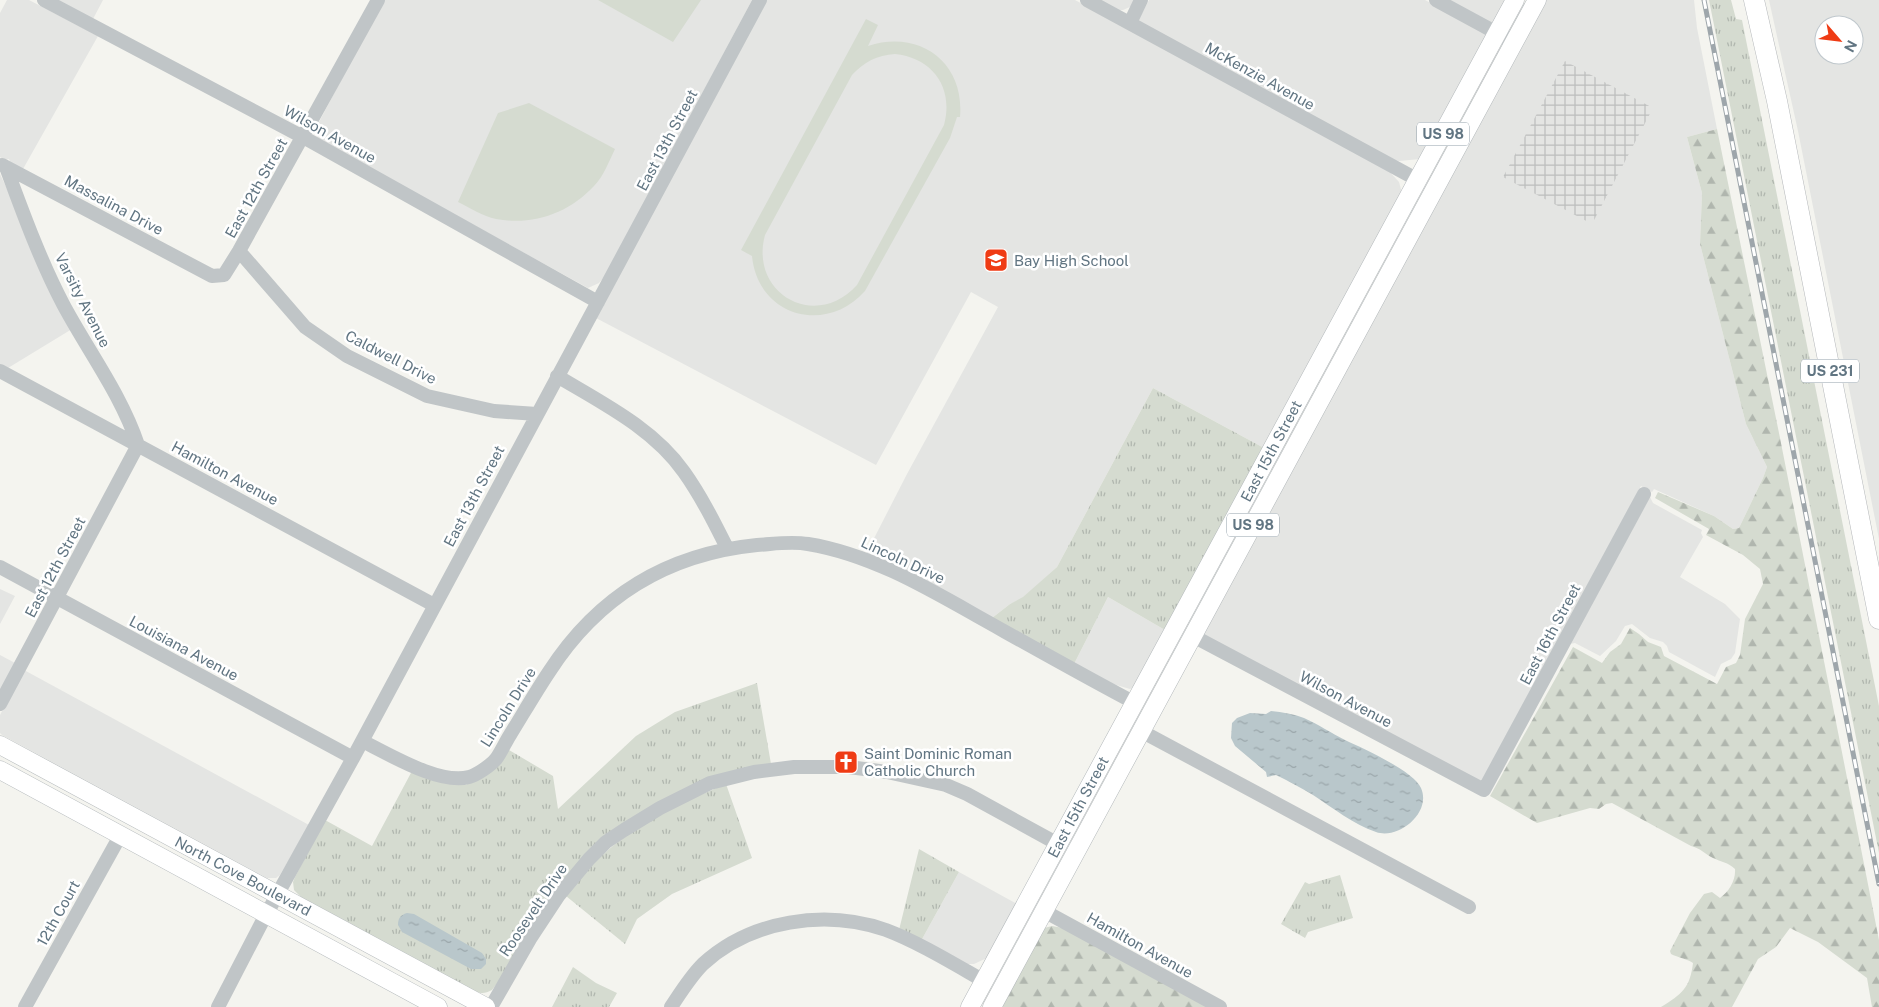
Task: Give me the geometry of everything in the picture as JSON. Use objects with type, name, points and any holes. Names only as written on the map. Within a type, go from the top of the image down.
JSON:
[{"type":"highway","name":"US 231","points":[[1754,0],[1778,110],[1879,619]]},
{"type":"main road","name":"East 15th Street","points":[[970,1007],[1515,0]]},
{"type":"main road","name":"East 15th Street","points":[[992,1007],[1537,0]]},
{"type":"main road","points":[[1418,180],[1435,189]]},
{"type":"main road","points":[[1341,321],[1358,330]]},
{"type":"main road","points":[[1277,440],[1294,449]]},
{"type":"main road","points":[[1220,546],[1236,555]]},
{"type":"main road","points":[[1176,626],[1193,636]]},
{"type":"main road","points":[[1134,704],[1151,712]]},
{"type":"main road","points":[[1124,722],[1141,731]]},
{"type":"main road","name":"North Cove Boulevard","points":[[0,745],[486,1007]]},
{"type":"main road","name":"North Cove Boulevard","points":[[0,770],[266,914],[415,1002],[438,1007]]},
{"type":"main road","points":[[1058,844],[1075,853]]},
{"type":"main road","points":[[1027,902],[1044,911]]},
{"type":"main road","points":[[984,981],[1001,990]]},
{"type":"street","name":"Wilson Avenue","points":[[44,0],[303,137],[598,302]]},
{"type":"street","name":"East 12th Street","points":[[212,276],[224,275],[239,252],[378,0]]},
{"type":"street","name":"East 13th Street","points":[[218,1007],[266,914],[353,758],[760,0]]},
{"type":"street","name":"McKenzie Avenue","points":[[1087,0],[1418,180]]},
{"type":"street","points":[[1130,23],[1141,0]]},
{"type":"street","points":[[1436,0],[1514,43]]},
{"type":"street","name":"Massalina Drive","points":[[3,165],[212,276]]},
{"type":"street","name":"Varsity Avenue","points":[[3,165],[62,303],[126,412],[138,445]]},
{"type":"street","name":"Caldwell Drive","points":[[239,252],[305,327],[347,356],[427,396],[494,411],[537,414]]},
{"type":"street","name":"Hamilton Avenue","points":[[0,371],[434,605]]},
{"type":"street","points":[[557,376],[629,420],[658,442],[683,470],[702,499],[727,548]]},
{"type":"street","name":"East 12th Street","points":[[0,704],[138,445]]},
{"type":"street","name":"East 16th Street","points":[[1484,790],[1644,494]]},
{"type":"street","name":"Lincoln Drive","points":[[362,741],[431,774],[461,779],[472,776],[494,761],[550,670],[576,634],[604,606],[634,584],[683,562],[727,548],[784,543],[807,544],[847,553],[872,562],[930,590],[1134,704]]},
{"type":"street","name":"Louisiana Avenue","points":[[0,567],[353,758]]},
{"type":"street","name":"Wilson Avenue","points":[[1193,636],[1484,790]]},
{"type":"street","points":[[1141,731],[1469,907]]},
{"type":"street","name":"Roosevelt Drive","points":[[491,1007],[559,895],[589,859],[606,842],[624,830],[660,808],[710,783],[754,772],[794,767],[849,767],[887,772],[946,785],[967,794],[1058,844]]},
{"type":"street","name":"12th Court","points":[[25,1007],[120,836]]},
{"type":"street","name":"Hamilton Avenue","points":[[1044,911],[1220,1007]]},
{"type":"street","points":[[671,1007],[696,971],[720,951],[754,933],[808,920],[845,921],[888,931],[984,981]]},
{"type":"shaded area","points":[[7,0],[29,0],[98,36],[23,169],[10,162],[9,159],[5,160],[0,157],[0,13]]},
{"type":"shaded area","points":[[58,0],[103,0],[93,19]]},
{"type":"shaded area","points":[[383,0],[752,0],[605,276],[599,283],[588,288],[319,140],[314,132]]},
{"type":"shaded area","name":"Bay High School","points":[[766,0],[1075,0],[1388,170],[1399,182],[1402,193],[1264,448],[1153,388],[1057,567],[1023,598],[1010,604],[992,618],[866,554],[907,474],[998,307],[971,292],[876,465],[596,318]]},
{"type":"shaded area","points":[[1098,0],[1136,0],[1132,6],[1118,10]]},
{"type":"shaded area","points":[[1149,0],[1425,0],[1484,32],[1487,36],[1420,159],[1399,161],[1393,160],[1138,21]]},
{"type":"shaded area","points":[[1448,0],[1507,0],[1493,23],[1491,23]]},
{"type":"shaded area","points":[[1545,0],[1694,0],[1697,28],[1717,129],[1687,137],[1702,193],[1700,244],[1746,424],[1767,467],[1739,528],[1733,529],[1714,516],[1654,489],[1652,492],[1641,486],[1481,782],[1202,635]]},
{"type":"shaded area","points":[[1769,0],[1879,0],[1879,539],[1798,131]]},
{"type":"shaded area","points":[[1565,61],[1653,108],[1592,224],[1503,177]]},
{"type":"shaded area","points":[[0,174],[72,329],[8,368],[0,364]]},
{"type":"shaded area","points":[[1650,497],[1653,503],[1702,530],[1703,537],[1680,577],[1725,604],[1740,619],[1735,653],[1731,659],[1721,664],[1715,677],[1669,652],[1663,642],[1650,638],[1632,624],[1625,626],[1616,641],[1600,656],[1575,643],[1570,644]]},
{"type":"shaded area","points":[[0,589],[15,596],[0,624]]},
{"type":"shaded area","points":[[1108,597],[1165,630],[1135,686],[1130,689],[1113,684],[1074,664]]},
{"type":"shaded area","points":[[0,655],[15,663],[0,691]]},
{"type":"shaded area","points":[[24,670],[309,825],[280,875],[276,878],[267,878],[2,735],[0,733],[0,715]]},
{"type":"shaded area","points":[[959,872],[1017,904],[989,957],[974,964],[967,964],[921,941]]},
{"type":"green space","points":[[598,0],[701,0],[673,42]]},
{"type":"green space","points":[[1709,0],[1731,0],[1736,19],[1742,20],[1879,706],[1879,853]]},
{"type":"green space","points":[[866,19],[878,25],[868,46],[887,42],[905,42],[921,46],[935,54],[947,66],[955,80],[960,97],[960,117],[957,117],[950,138],[865,291],[849,305],[832,313],[814,315],[796,313],[780,305],[767,293],[757,277],[752,256],[741,250]],"holes":[[[895,54],[908,57],[930,68],[938,77],[946,99],[944,125],[857,285],[841,298],[823,305],[806,305],[790,299],[776,289],[767,274],[763,256],[765,235],[852,75],[861,66],[877,58]]]},
{"type":"green space","points":[[529,103],[615,149],[601,178],[573,204],[537,219],[510,221],[496,219],[481,214],[458,202],[498,113]]},
{"type":"green space","points":[[1717,129],[1879,940],[1879,1007],[1872,1007],[1867,978],[1818,942],[1790,928],[1776,947],[1758,959],[1732,1007],[1661,1007],[1680,994],[1690,979],[1693,963],[1671,954],[1670,951],[1690,913],[1704,894],[1712,892],[1720,898],[1729,889],[1733,881],[1735,869],[1612,803],[1606,804],[1599,809],[1590,808],[1537,823],[1490,796],[1573,647],[1602,663],[1610,652],[1621,644],[1630,628],[1648,642],[1661,647],[1664,656],[1717,684],[1726,667],[1736,663],[1740,655],[1745,619],[1763,584],[1760,569],[1743,555],[1706,535],[1709,529],[1655,498],[1658,492],[1714,516],[1733,529],[1739,528],[1767,467],[1746,424],[1700,244],[1702,193],[1687,137]]},
{"type":"green space","points":[[1153,388],[1264,448],[1165,630],[1108,597],[1074,664],[992,618],[1023,597],[1057,567]]},
{"type":"green space","points":[[757,683],[771,764],[620,825],[490,991],[476,992],[301,897],[294,890],[293,882],[295,877],[325,820],[372,846],[412,771],[457,785],[466,785],[509,750],[553,776],[558,809],[636,736],[675,712]]},
{"type":"green space","points":[[726,784],[752,858],[672,894],[637,919],[625,944],[566,896],[601,856],[634,830],[679,805]]},
{"type":"green space","points":[[919,849],[959,872],[921,941],[899,930]]},
{"type":"green space","points":[[1340,875],[1353,918],[1308,932],[1305,938],[1281,924],[1305,882],[1309,884]]},
{"type":"green space","points":[[1052,926],[1063,928],[1209,1007],[1000,1007],[1044,928]]},
{"type":"green space","points":[[573,967],[596,983],[617,993],[609,1007],[552,1007]]},
{"type":"water","points":[[1271,711],[1292,714],[1309,720],[1409,774],[1421,788],[1423,797],[1422,807],[1417,815],[1403,828],[1394,832],[1376,832],[1351,820],[1286,780],[1276,775],[1267,777],[1266,772],[1235,746],[1231,738],[1232,723],[1237,718],[1250,713],[1266,714]]},
{"type":"water","points":[[407,913],[414,914],[482,953],[486,959],[486,964],[481,969],[471,969],[402,932],[398,921],[401,916]]},
{"type":"railway","points":[[1704,0],[1879,884]]},
{"type":"place","name":"Bay High School","points":[[996,260]]},
{"type":"place","name":"Saint Dominic Roman Catholic Church","points":[[846,762]]}]
